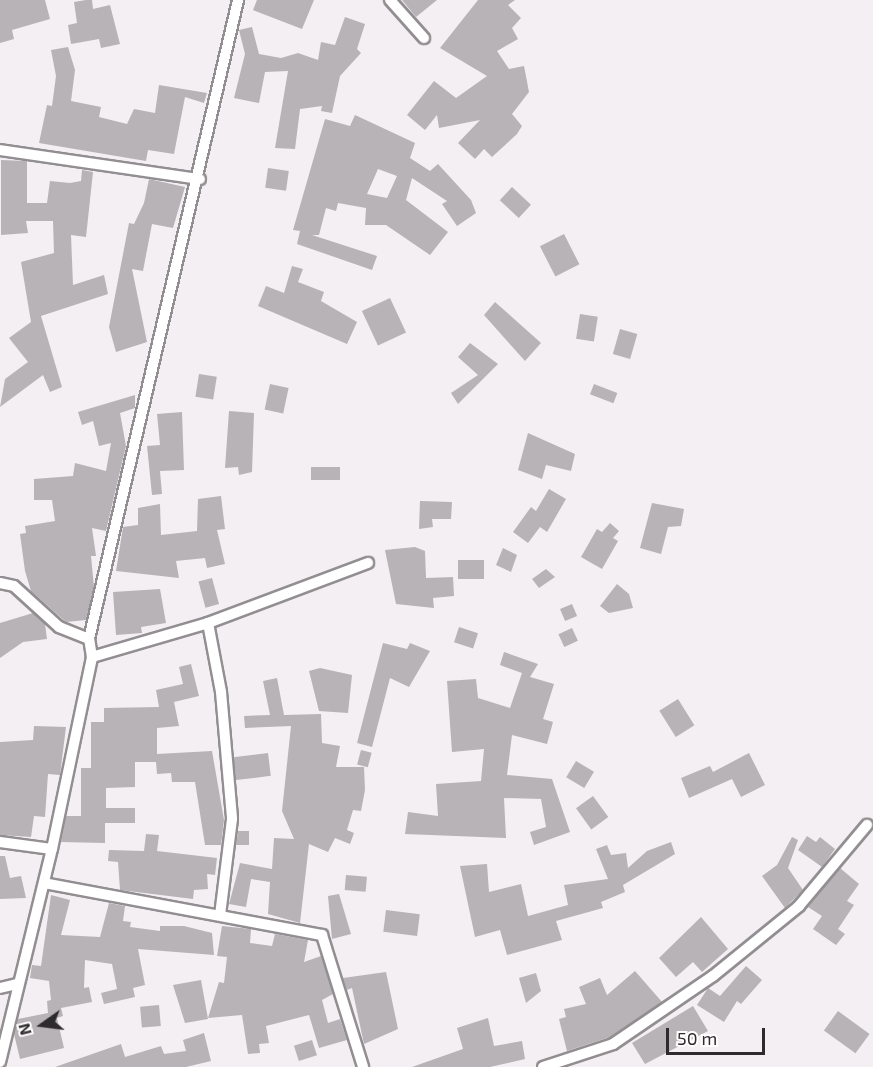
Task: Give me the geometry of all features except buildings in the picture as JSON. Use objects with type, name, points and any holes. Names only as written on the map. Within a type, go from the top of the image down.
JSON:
[{"type":"street","points":[[0,1062],[52,849],[92,657],[89,639],[200,179],[238,0]]},
{"type":"street","points":[[390,0],[424,38]]},
{"type":"street","points":[[0,150],[200,179]]},
{"type":"street","points":[[92,657],[208,623],[368,563]]},
{"type":"street","points":[[0,583],[14,586],[59,627],[89,639]]},
{"type":"street","points":[[208,623],[221,692],[232,819],[220,915]]},
{"type":"street","points":[[543,1067],[613,1044],[713,976],[799,906],[867,825]]},
{"type":"street","points":[[0,842],[52,849]]},
{"type":"street","points":[[44,883],[322,935],[363,1067]]},
{"type":"street","points":[[0,988],[18,984]]}]
